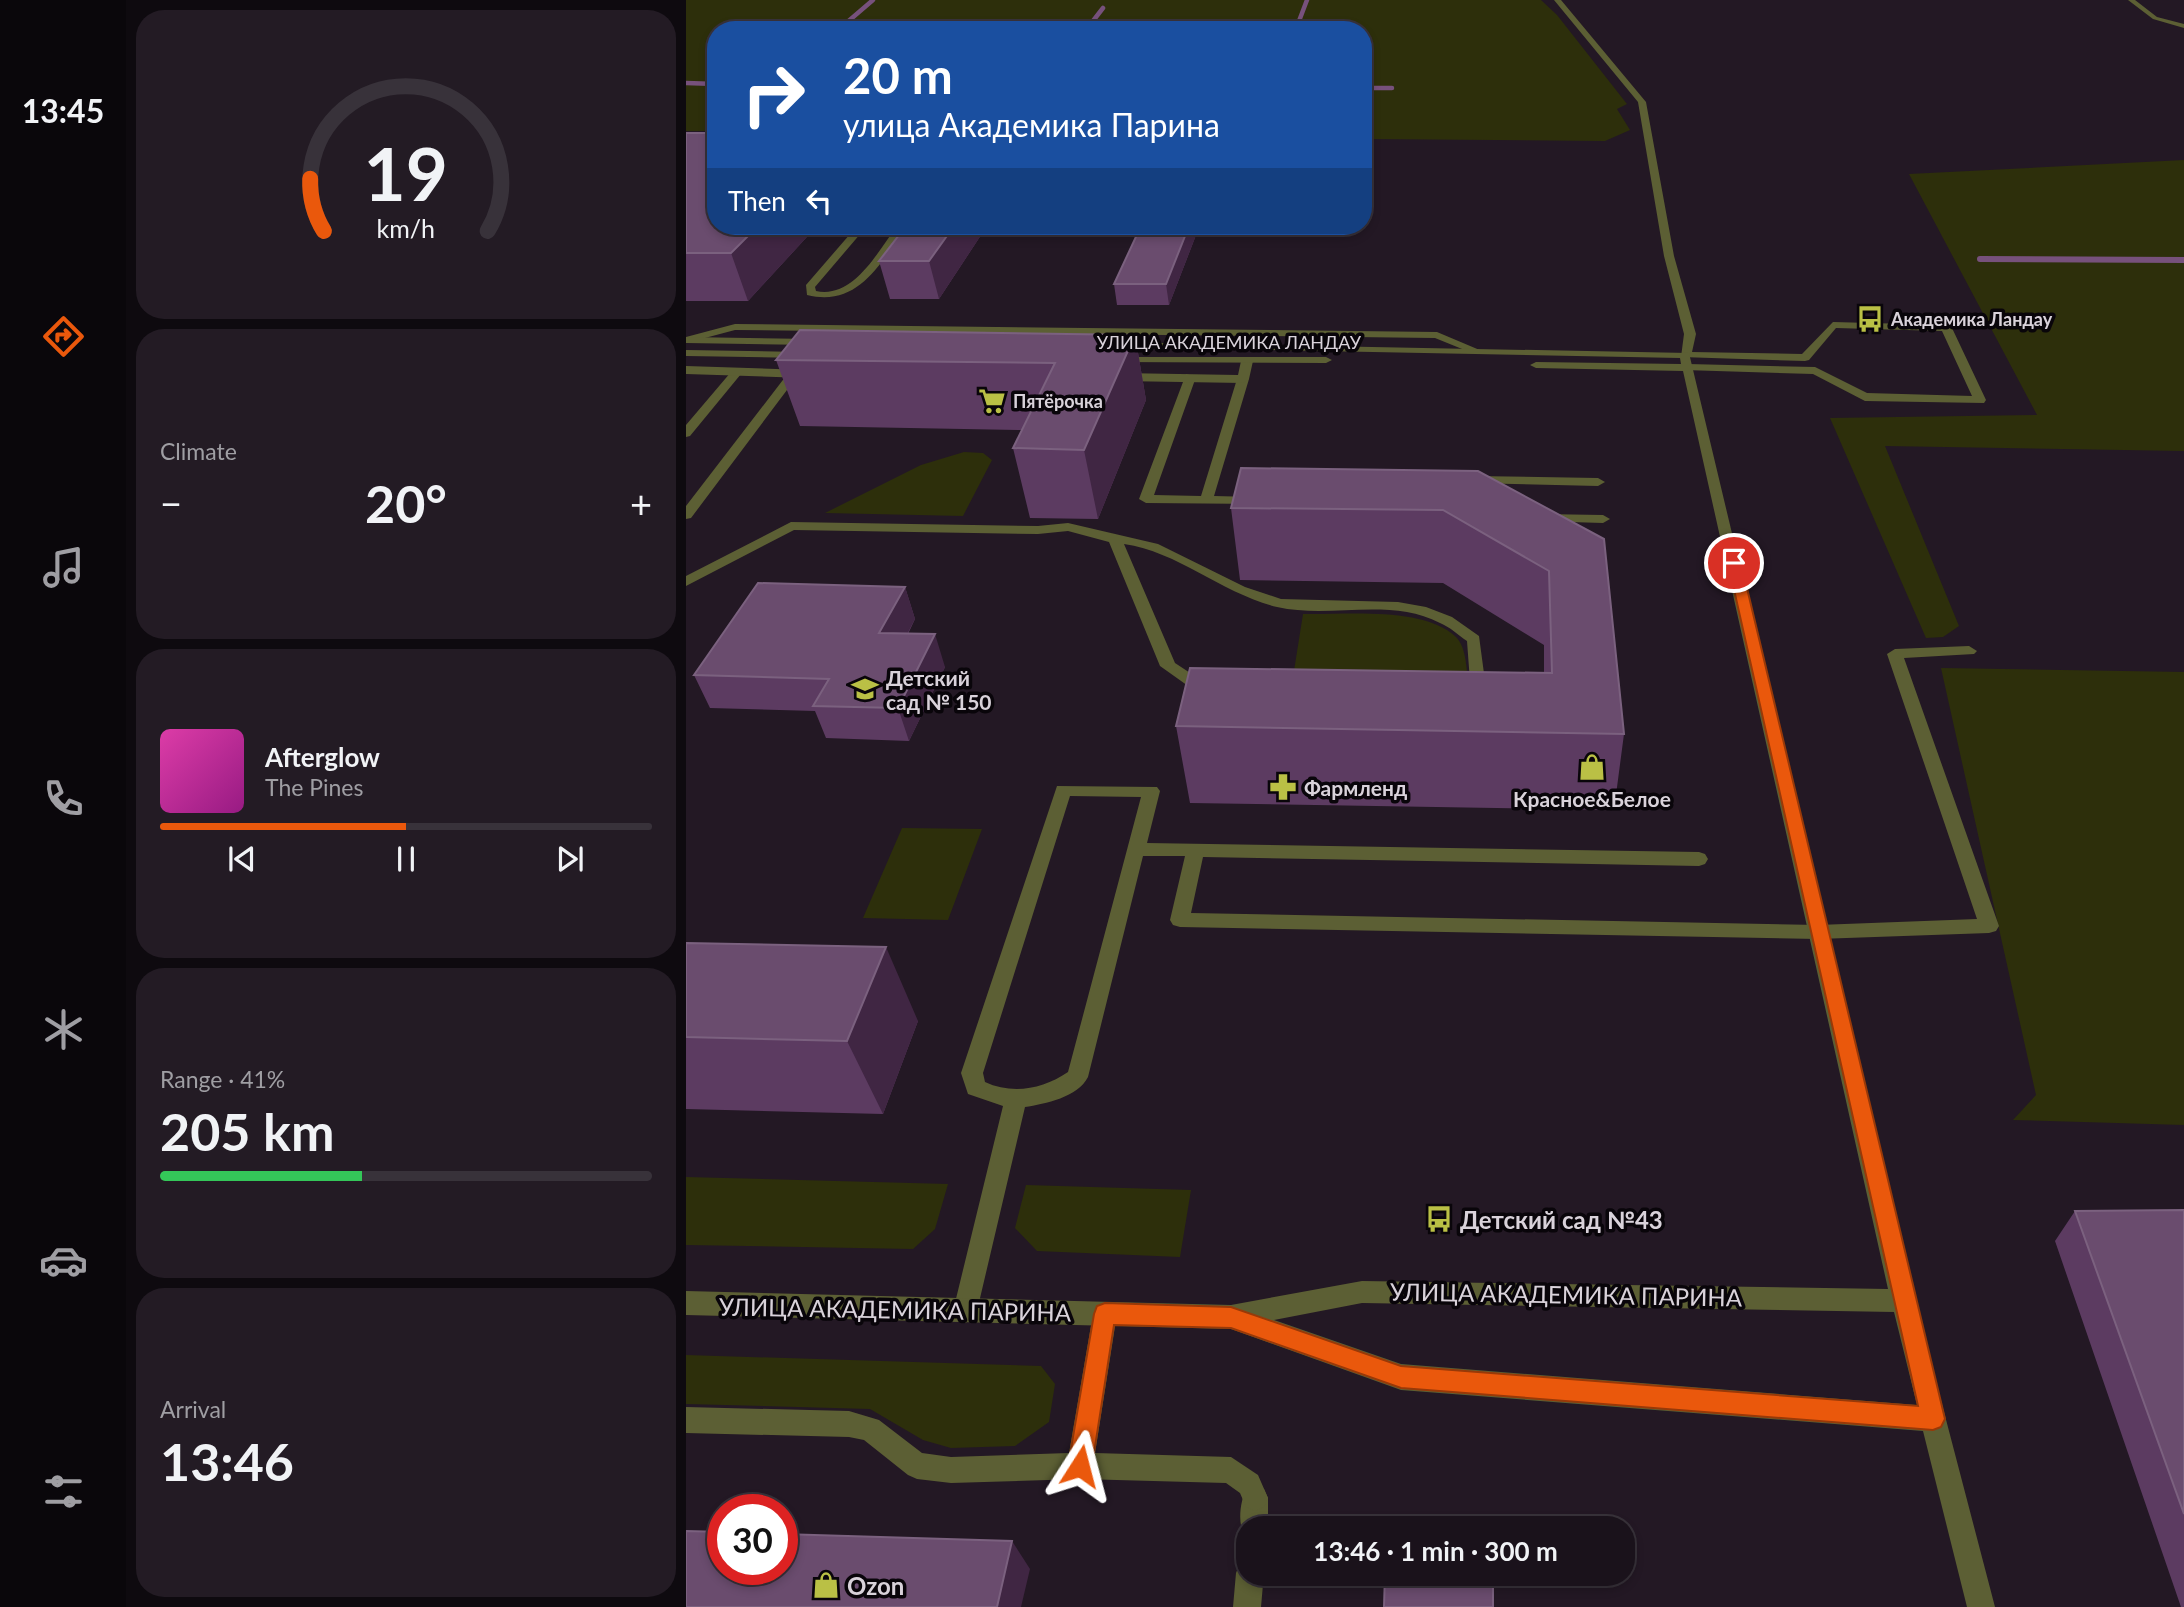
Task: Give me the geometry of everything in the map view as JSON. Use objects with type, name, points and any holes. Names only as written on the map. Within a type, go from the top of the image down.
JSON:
[{"type":"street","points":[[1557,0],[1642,102],[1669,256],[1690,334],[1687,362],[1903,1301],[1981,1607]]},
{"type":"street","points":[[2131,0],[2155,19],[2184,26]]},
{"type":"street","points":[[816,305],[810,287],[854,235]]},
{"type":"street","points":[[798,327],[816,305],[853,287],[895,235]]},
{"type":"street","points":[[1833,325],[1946,328],[1980,400],[1865,397],[1815,371],[1687,362],[1805,358],[1833,325]]},
{"type":"street","points":[[686,340],[735,327],[1437,335],[1476,351]]},
{"type":"street","points":[[686,340],[827,342]]},
{"type":"street","name":"УЛИЦА АКАДЕМИКА ЛАНДАУ","points":[[1101,345],[1476,351],[1687,362]]},
{"type":"street","points":[[686,353],[809,355]]},
{"type":"street","name":"УЛИЦА АКАДЕМИКА ЛАНДАУ","points":[[1096,359],[1687,362]]},
{"type":"street","points":[[1206,500],[1247,360]]},
{"type":"street","points":[[686,370],[735,374],[821,375]]},
{"type":"street","points":[[686,433],[735,374]]},
{"type":"street","points":[[686,515],[793,374]]},
{"type":"street","points":[[1108,377],[1243,379]]},
{"type":"street","points":[[1191,377],[1146,499],[1269,501],[1266,514]]},
{"type":"street","points":[[1463,480],[1598,482]]},
{"type":"street","points":[[1522,518],[1603,519]]},
{"type":"street","points":[[686,582],[791,526],[1038,530],[1068,527],[1115,538],[1137,540],[1181,557],[1258,597],[1297,606],[1403,608],[1443,618],[1474,639],[1479,696],[1464,710],[1441,716],[1265,705],[1211,694],[1168,666],[1115,538]]},
{"type":"street","points":[[1195,850],[1180,920],[1818,932],[1989,926],[1895,654],[1969,651]]},
{"type":"street","points":[[1063,790],[1151,791],[1077,1077],[1062,1090],[1040,1096],[1016,1098],[989,1096],[976,1088],[972,1073],[1063,790]]},
{"type":"street","points":[[1137,849],[1699,859]]},
{"type":"street","points":[[965,1311],[1016,1098]]},
{"type":"street","name":"УЛИЦА АКАДЕМИКА ПАРИНА","points":[[686,1303],[1231,1317],[1362,1292],[1903,1301]]},
{"type":"street","points":[[1080,1466],[1105,1314]]},
{"type":"street","name":"УЛИЦА АКАДЕМИКА ПАРИНА","points":[[1231,1317],[1401,1377],[1933,1419]]},
{"type":"street","points":[[686,1420],[849,1424],[870,1429],[917,1466],[951,1470],[1080,1466],[1231,1469],[1249,1484],[1255,1498],[1254,1516]]},
{"type":"street","points":[[1247,1607],[1249,1586]]},
{"type":"green space","points":[[686,0],[1541,0],[1557,15],[1627,104],[1617,109],[1630,130],[1605,141],[1372,139],[1372,21],[707,21],[707,131],[686,131]]},
{"type":"green space","points":[[2184,160],[2184,451],[1885,446],[1959,626],[1943,637],[1926,638],[1830,418],[2037,415],[1909,174]]},
{"type":"green space","points":[[964,452],[983,453],[992,460],[963,516],[825,513],[921,465]]},
{"type":"green space","points":[[1303,614],[1384,614],[1424,620],[1442,627],[1456,637],[1462,646],[1468,678],[1290,696]]},
{"type":"green space","points":[[1941,668],[2184,672],[2184,1125],[2013,1120],[2036,1095]]},
{"type":"green space","points":[[902,828],[982,829],[948,920],[863,918]]},
{"type":"green space","points":[[686,1177],[948,1184],[935,1229],[913,1249],[686,1245]]},
{"type":"green space","points":[[1026,1185],[1191,1190],[1180,1257],[1037,1251],[1015,1228]]},
{"type":"green space","points":[[686,1355],[1041,1366],[1055,1384],[1049,1422],[1015,1446],[951,1448],[923,1440],[870,1409],[686,1404]]},
{"type":"building","points":[[686,133],[707,133],[707,235],[749,235],[731,253],[686,253]]},
{"type":"building","points":[[899,235],[948,235],[929,261],[879,261]]},
{"type":"building","points":[[1137,235],[1185,235],[1166,284],[1114,284]]},
{"type":"building","points":[[800,330],[1135,335],[1084,450],[1013,448],[1055,363],[776,360]]},
{"type":"building","points":[[1241,468],[1478,471],[1604,539],[1624,734],[1176,726],[1190,668],[1552,673],[1549,571],[1443,510],[1231,508]]},
{"type":"building","points":[[758,583],[905,587],[879,633],[935,634],[898,708],[813,706],[829,679],[694,675]]},
{"type":"building","points":[[686,943],[886,947],[847,1041],[686,1037]]},
{"type":"building","points":[[2184,1210],[2184,1514],[2075,1211]]},
{"type":"building","points":[[686,1531],[707,1532],[707,1585],[798,1585],[798,1534],[1012,1541],[997,1607],[686,1607]]},
{"type":"building","points":[[1385,1586],[1493,1586],[1493,1607],[1384,1607]]},
{"type":"waterway","points":[[848,21],[873,0]]},
{"type":"waterway","points":[[1299,21],[1307,0]]},
{"type":"waterway","points":[[1093,21],[1103,8]]},
{"type":"waterway","points":[[686,83],[707,84]]},
{"type":"waterway","points":[[1372,88],[1392,88]]},
{"type":"waterway","points":[[1980,259],[2184,260]]},
{"type":"place","name":"Академика Ландау","points":[[1870,319]]},
{"type":"place","name":"Пятёрочка","points":[[992,401]]},
{"type":"place","name":"Детский сад № 150","points":[[865,689]]},
{"type":"place","name":"Красное&Белое","points":[[1592,767]]},
{"type":"place","name":"Фармленд","points":[[1283,787]]},
{"type":"place","name":"Детский сад №43","points":[[1439,1219]]},
{"type":"place","name":"Ozon","points":[[826,1585]]},
{"type":"route","points":[[1080,1466],[1105,1314],[1231,1317],[1401,1377],[1933,1419],[1903,1301],[1734,563]]}]
